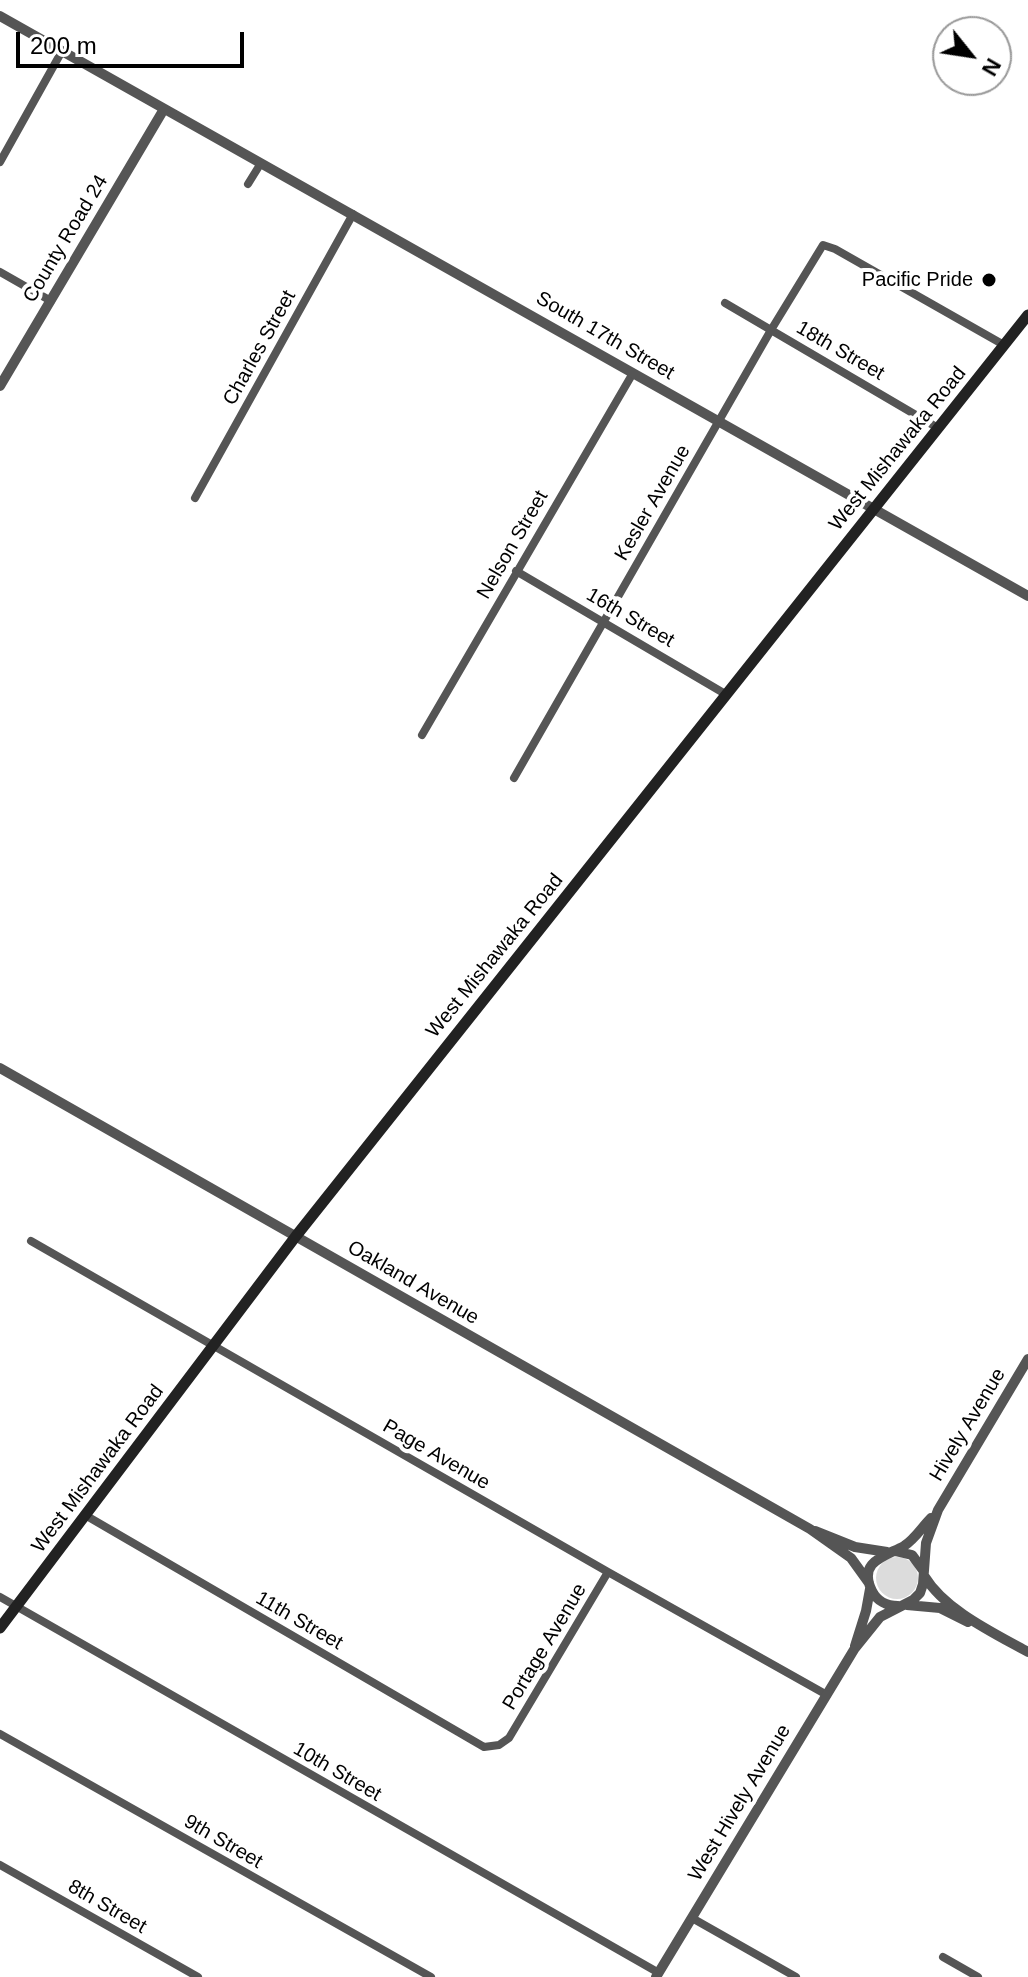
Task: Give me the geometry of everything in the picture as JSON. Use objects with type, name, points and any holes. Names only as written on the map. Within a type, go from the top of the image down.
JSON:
[{"type":"main road","name":"West Mishawaka Road","points":[[0,1628],[296,1236],[1028,315]]},
{"type":"street","name":"South 17th Street","points":[[0,16],[1028,596]]},
{"type":"street","points":[[0,162],[62,51]]},
{"type":"street","name":"County Road 24","points":[[0,386],[164,109]]},
{"type":"street","points":[[248,184],[261,163]]},
{"type":"street","name":"Charles Street","points":[[195,498],[353,214]]},
{"type":"street","name":"Kesler Avenue","points":[[514,778],[823,245],[1004,345]]},
{"type":"street","points":[[0,272],[51,301]]},
{"type":"street","name":"18th Street","points":[[725,303],[938,428]]},
{"type":"street","name":"Nelson Street","points":[[422,735],[633,373]]},
{"type":"street","name":"16th Street","points":[[516,571],[727,695]]},
{"type":"street","name":"Oakland Avenue","points":[[0,1068],[810,1529],[851,1558],[870,1586]]},
{"type":"street","name":"Page Avenue","points":[[31,1241],[827,1695]]},
{"type":"street","name":"Hively Avenue","points":[[855,1648],[880,1617],[920,1593],[926,1543],[938,1510],[1028,1359]]},
{"type":"street","name":"Hively Avenue","points":[[855,1648],[866,1611],[872,1564],[913,1538],[938,1510]]},
{"type":"street","name":"11th Street","points":[[85,1515],[484,1747],[499,1745],[509,1738]]},
{"type":"street","name":"Oakland Avenue","points":[[810,1529],[855,1547],[890,1552]]},
{"type":"street","points":[[890,1552],[912,1555],[944,1600],[979,1625]]},
{"type":"street","name":"Portage Avenue","points":[[509,1738],[608,1572]]},
{"type":"street","points":[[870,1586],[882,1602],[940,1608],[1028,1652]]},
{"type":"street","name":"10th Street","points":[[0,1597],[658,1975]]},
{"type":"street","name":"West Hively Avenue","points":[[658,1975],[855,1648]]},
{"type":"street","name":"9th Street","points":[[0,1734],[431,1977]]},
{"type":"street","name":"8th Street","points":[[0,1865],[198,1977]]},
{"type":"street","points":[[692,1918],[780,1973],[796,1977]]},
{"type":"street","points":[[943,1957],[978,1977]]},
{"type":"shaded area","points":[[897,1557],[912,1563],[918,1578],[912,1593],[897,1599],[882,1593],[876,1578],[882,1563]]},
{"type":"place","name":"Pacific Pride","points":[[989,280]]}]
